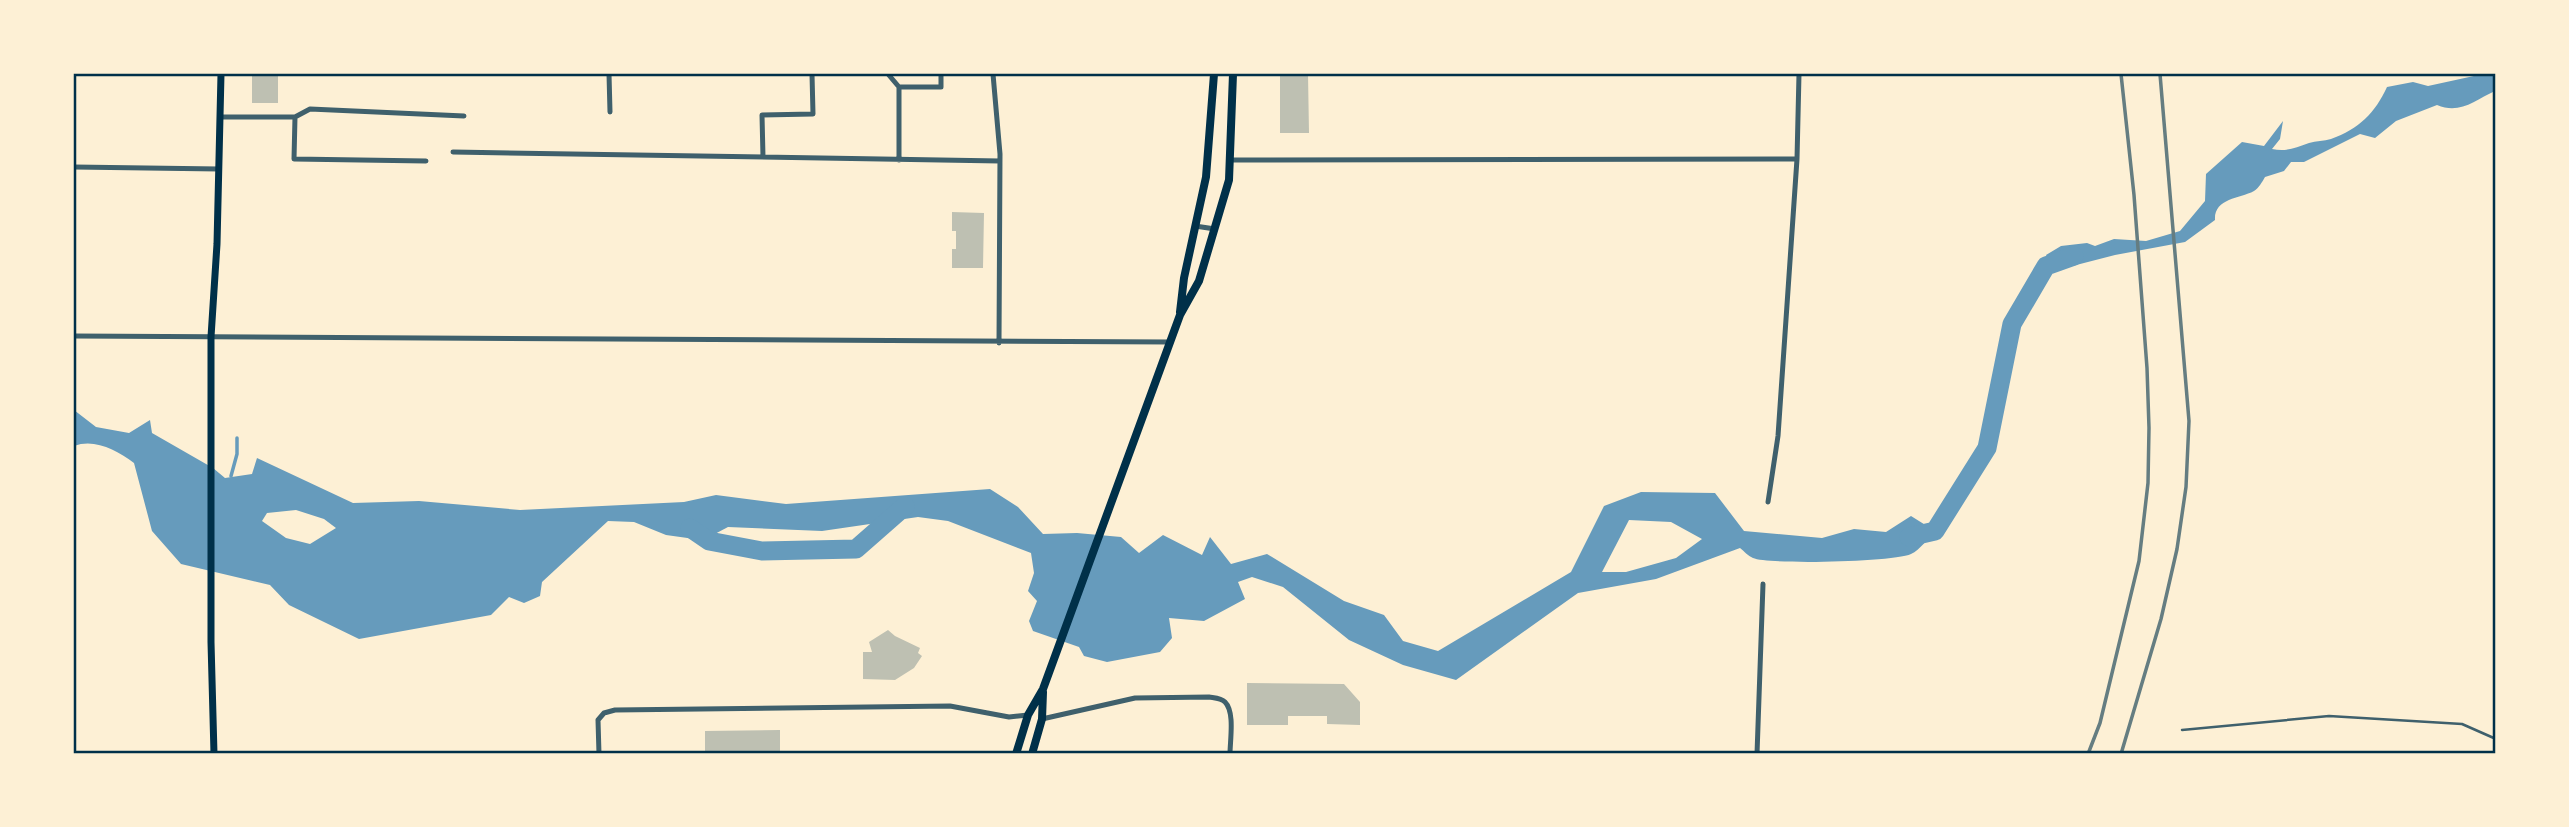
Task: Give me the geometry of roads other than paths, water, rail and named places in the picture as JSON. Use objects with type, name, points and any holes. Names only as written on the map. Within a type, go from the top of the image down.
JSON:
[{"type":"main road","points":[[214,754],[211,642],[211,337],[221,74]]},
{"type":"main road","points":[[1180,315],[1184,278],[1206,177],[1214,74]]},
{"type":"main road","points":[[1016,754],[1028,715],[1050,672],[1180,315],[1199,281],[1228,180],[1233,74]]},
{"type":"main road","points":[[1032,754],[1042,719],[1043,690]]},
{"type":"street","points":[[610,74],[610,112]]},
{"type":"street","points":[[763,157],[762,115],[813,114],[812,74]]},
{"type":"street","points":[[888,74],[899,87],[899,160]]},
{"type":"street","points":[[899,87],[941,87],[941,74]]},
{"type":"street","points":[[993,74],[1000,161],[999,343]]},
{"type":"street","points":[[1768,502],[1777,449],[1797,159],[1799,74]]},
{"type":"street","points":[[220,117],[295,117],[310,109],[464,116]]},
{"type":"street","points":[[295,117],[294,159],[426,161]]},
{"type":"street","points":[[453,152],[1000,161]]},
{"type":"street","points":[[1230,160],[1797,159]]},
{"type":"street","points":[[74,167],[219,169]]},
{"type":"street","points":[[1195,226],[1215,229]]},
{"type":"street","points":[[74,336],[1170,342]]},
{"type":"street","points":[[1757,754],[1763,584]]},
{"type":"street","points":[[1042,719],[1135,698],[1221,699],[1227,704],[1230,713],[1230,754]]},
{"type":"street","points":[[599,754],[598,720],[604,713],[615,710],[950,706],[1009,717],[1028,715]]},
{"type":"lane","points":[[2182,730],[2329,716],[2462,724],[2496,739]]},
{"type":"water","points":[[2483,74],[2495,74],[2495,91],[2460,107],[2445,108],[2437,105],[2396,121],[2375,138],[2360,134],[2304,162],[2291,162],[2284,171],[2265,177],[2254,191],[2223,203],[2215,220],[2185,242],[2115,255],[2053,271],[2046,255],[2061,246],[2087,243],[2095,246],[2114,239],[2146,241],[2180,231],[2205,201],[2206,174],[2242,142],[2264,146],[2283,121],[2280,139],[2272,149],[2290,149],[2331,139],[2350,130],[2365,119],[2387,87],[2413,82],[2428,86]]},
{"type":"water","points":[[74,410],[96,427],[129,433],[150,420],[152,433],[213,468],[225,478],[252,474],[257,458],[353,503],[419,501],[520,510],[684,502],[716,495],[786,504],[990,489],[1018,507],[1043,534],[1077,533],[1121,537],[1139,553],[1163,535],[1202,555],[1210,537],[1231,564],[1267,554],[1344,601],[1384,615],[1403,641],[1438,651],[1571,572],[1604,506],[1641,492],[1715,493],[1744,531],[1822,538],[1854,529],[1886,532],[1911,516],[1935,531],[1921,547],[1900,557],[1858,561],[1764,560],[1753,558],[1740,548],[1656,579],[1578,593],[1456,680],[1403,665],[1349,640],[1283,587],[1252,577],[1238,582],[1245,599],[1204,621],[1169,618],[1172,638],[1160,652],[1107,662],[1084,656],[1079,647],[1033,631],[1029,621],[1037,601],[1028,591],[1034,573],[1031,553],[948,521],[918,517],[822,531],[728,527],[711,536],[709,541],[666,535],[634,522],[608,521],[542,582],[540,596],[524,603],[509,597],[491,615],[359,639],[289,605],[270,585],[181,564],[152,531],[134,463],[97,444],[74,446]],"holes":[[[296,510],[324,519],[336,528],[310,544],[286,538],[262,521],[267,513]],[[1629,520],[1671,522],[1702,539],[1676,558],[1626,572],[1602,572]]]},
{"type":"waterway","points":[[1909,537],[1935,531],[1987,448],[2012,324],[2046,266],[2074,256]]},
{"type":"waterway","points":[[231,476],[237,454],[237,438]]},
{"type":"waterway","points":[[690,528],[709,541],[762,551],[856,549],[905,506]]},
{"type":"railway","points":[[2088,754],[2100,723],[2139,561],[2148,483],[2147,368],[2134,195],[2121,74]]},
{"type":"railway","points":[[2121,754],[2161,619],[2177,549],[2186,487],[2189,421],[2160,74]]}]
